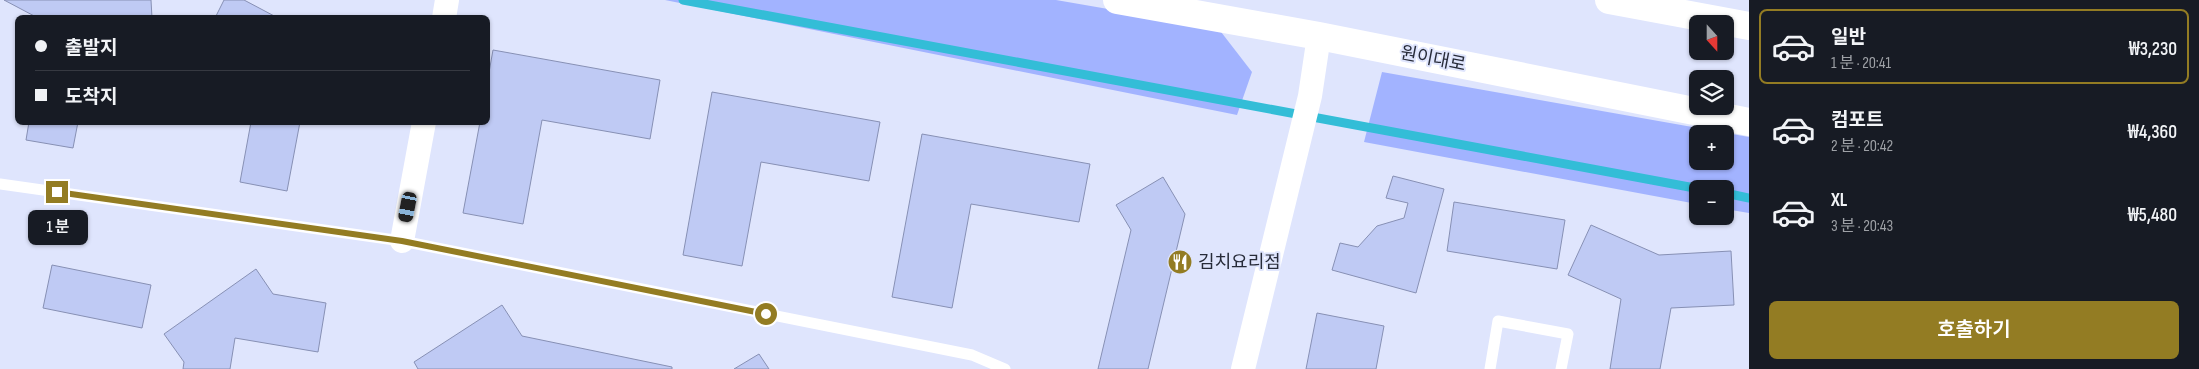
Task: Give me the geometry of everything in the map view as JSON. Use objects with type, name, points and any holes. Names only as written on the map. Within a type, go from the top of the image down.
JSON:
[{"type":"main road","name":"원이대로","points":[[1117,0],[1319,36],[1749,122]]},
{"type":"main road","points":[[1609,0],[1749,26]]},
{"type":"street","points":[[444,15],[447,0]]},
{"type":"street","points":[[1243,369],[1310,96],[1319,36]]},
{"type":"street","points":[[402,241],[423,125]]},
{"type":"lane","points":[[0,184],[402,241],[972,355],[1005,369]]},
{"type":"lane","points":[[1490,369],[1498,321],[1568,334],[1561,369]]},
{"type":"shaded area","points":[[665,0],[1056,0],[1218,28],[1252,72],[1237,115]]},
{"type":"shaded area","points":[[1382,72],[1689,126],[1689,170],[1734,170],[1734,134],[1749,137],[1749,213],[1734,210],[1734,180],[1689,180],[1689,203],[1364,142]]},
{"type":"building","points":[[4,0],[151,0],[152,15],[32,15]]},
{"type":"building","points":[[224,0],[244,0],[272,15],[216,15]]},
{"type":"building","points":[[493,50],[660,80],[650,139],[542,120],[523,224],[463,213],[479,125],[490,125],[490,67]]},
{"type":"building","points":[[712,92],[880,122],[869,181],[761,162],[742,266],[683,255]]},
{"type":"building","points":[[28,125],[77,125],[73,148],[26,140]]},
{"type":"building","points":[[250,125],[299,125],[287,191],[240,182]]},
{"type":"building","points":[[922,134],[1090,164],[1079,222],[971,204],[952,308],[892,297]]},
{"type":"building","points":[[1393,176],[1444,189],[1416,293],[1332,270],[1340,243],[1358,247],[1377,226],[1404,218],[1408,203],[1386,198]]},
{"type":"building","points":[[1163,177],[1185,214],[1148,369],[1098,369],[1131,230],[1116,205]]},
{"type":"building","points":[[1454,202],[1565,220],[1557,269],[1447,251]]},
{"type":"building","points":[[1591,225],[1659,255],[1731,251],[1734,305],[1671,308],[1660,369],[1610,369],[1621,299],[1568,275]]},
{"type":"building","points":[[52,265],[151,285],[142,328],[43,308]]},
{"type":"building","points":[[256,269],[273,294],[326,303],[318,352],[235,338],[230,369],[183,369],[184,362],[164,334]]},
{"type":"building","points":[[502,305],[522,336],[672,367],[672,369],[418,369],[414,362]]},
{"type":"building","points":[[1317,313],[1384,326],[1376,369],[1306,369]]},
{"type":"building","points":[[759,354],[769,369],[734,369]]},
{"type":"waterway","points":[[683,0],[1689,187]]},
{"type":"waterway","points":[[1734,195],[1749,198]]},
{"type":"place","name":"김치요리점","points":[[1180,262]]},
{"type":"route","points":[[57,192],[402,241],[766,314]]}]
